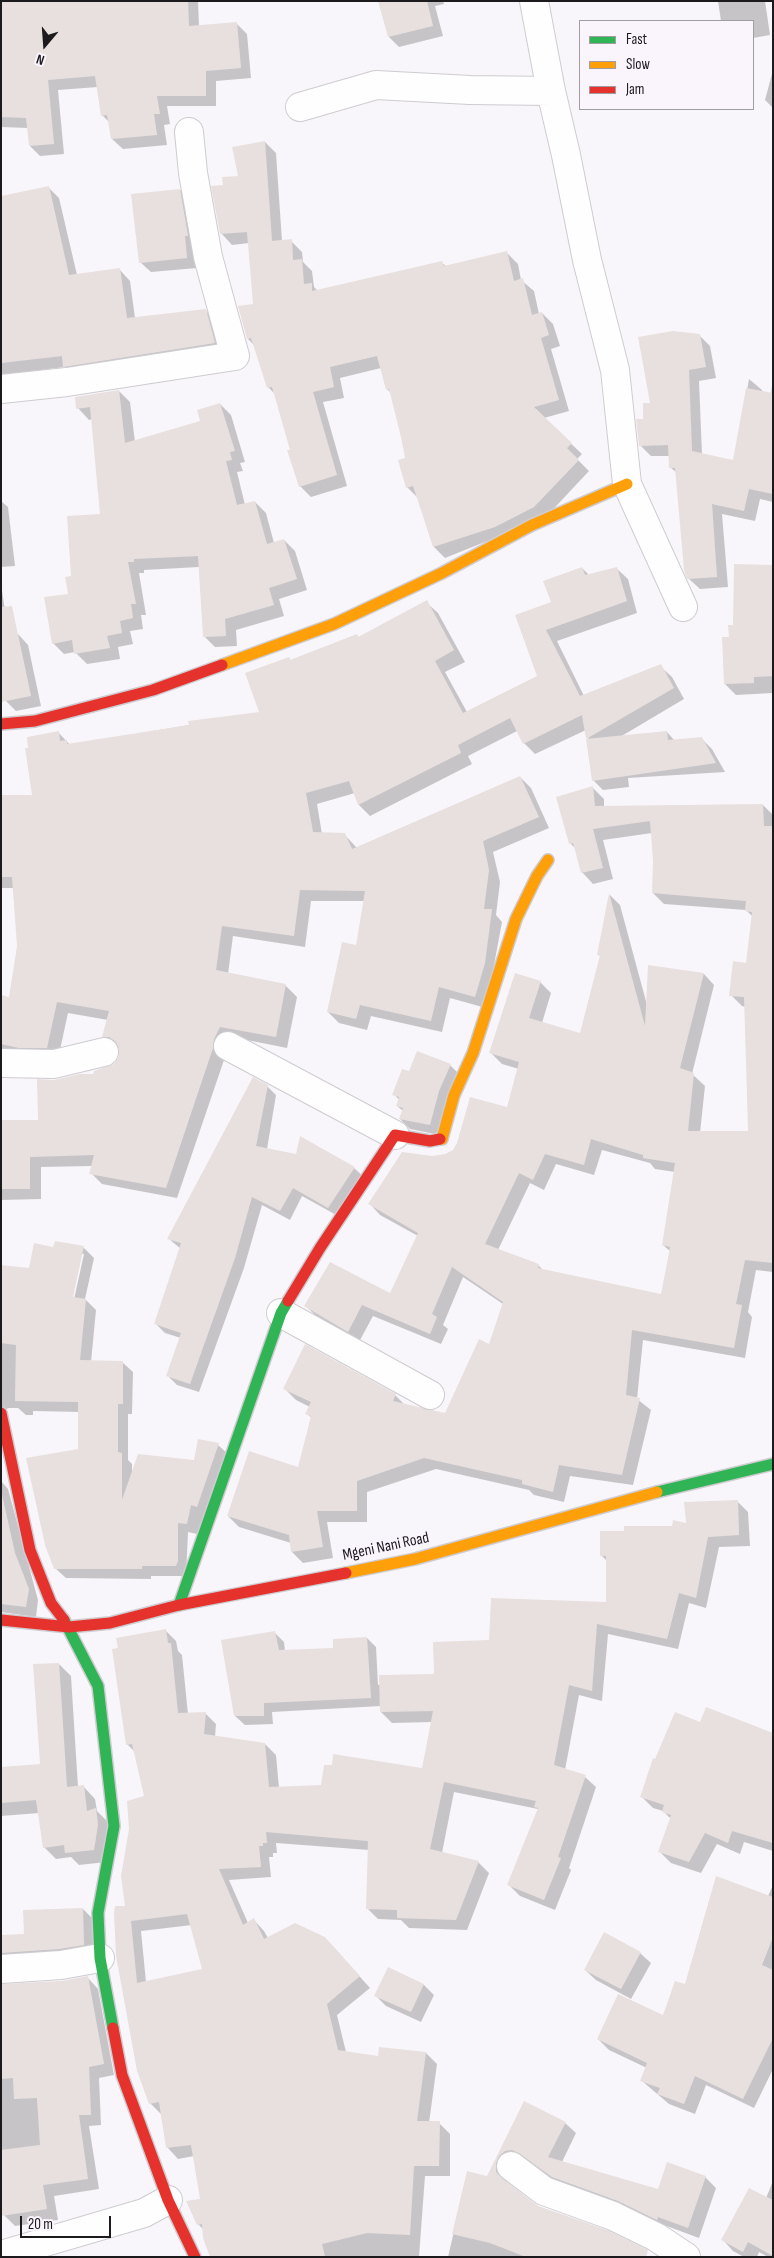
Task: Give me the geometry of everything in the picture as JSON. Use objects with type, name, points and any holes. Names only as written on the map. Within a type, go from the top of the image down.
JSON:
[{"type":"street","points":[[534,1],[587,260],[615,370],[627,484],[682,607]]},
{"type":"street","points":[[300,107],[376,85],[398,84],[470,90],[551,91]]},
{"type":"street","points":[[1,389],[67,382],[235,356],[208,257],[193,173],[189,132]]},
{"type":"street","points":[[1,724],[35,721],[153,690],[334,624],[442,573],[532,525],[627,484]]},
{"type":"street","points":[[228,1046],[395,1135],[430,1141],[442,1139],[454,1095],[473,1053],[516,919],[537,876],[548,860]]},
{"type":"street","points":[[1,1063],[54,1064],[104,1052]]},
{"type":"street","points":[[179,1605],[281,1313],[320,1248],[395,1135]]},
{"type":"street","points":[[281,1313],[430,1395]]},
{"type":"street","points":[[1,1413],[30,1550],[51,1603],[69,1627],[98,1686],[114,1826],[98,1913],[100,1958],[122,2075],[168,2200],[195,2257]]},
{"type":"street","name":"Mgeni Nani Road","points":[[1,1620],[69,1627],[110,1623],[179,1605],[415,1559],[602,1506],[773,1464]]},
{"type":"street","points":[[1,1969],[61,1965],[100,1958]]},
{"type":"street","points":[[511,2166],[544,2191],[613,2216],[656,2237],[686,2257]]},
{"type":"street","points":[[1,2255],[144,2213],[168,2200]]},
{"type":"building","points":[[1,1],[188,1],[189,26],[237,22],[241,68],[206,71],[206,96],[157,96],[160,114],[154,114],[157,135],[111,139],[107,115],[101,116],[95,76],[48,80],[54,144],[29,146],[26,118],[1,117]]},
{"type":"building","points":[[378,1],[427,1],[433,26],[388,37]]},
{"type":"building","points":[[265,141],[272,241],[292,239],[293,260],[302,259],[304,284],[312,283],[312,291],[442,261],[444,266],[507,251],[514,281],[523,278],[532,315],[542,312],[549,335],[541,338],[559,400],[534,407],[572,443],[567,448],[579,460],[534,507],[495,527],[433,547],[413,486],[406,488],[398,460],[405,458],[401,437],[389,389],[386,390],[377,356],[330,367],[334,387],[313,392],[337,475],[299,487],[287,450],[290,450],[272,387],[267,388],[251,338],[247,339],[238,306],[253,304],[247,232],[220,234],[211,186],[223,185],[222,177],[238,176],[232,147]]},
{"type":"building","points":[[49,186],[69,275],[120,268],[127,318],[206,309],[215,343],[63,367],[62,356],[1,363],[1,196]]},
{"type":"building","points":[[180,189],[188,236],[185,236],[187,258],[139,263],[131,194]]},
{"type":"building","points":[[673,331],[700,334],[706,367],[689,370],[692,451],[733,460],[746,388],[773,393],[773,494],[749,489],[744,511],[712,504],[717,577],[687,579],[684,570],[675,468],[669,468],[668,445],[639,446],[636,419],[643,419],[643,403],[650,403],[638,337]]},
{"type":"building","points":[[119,390],[125,443],[200,421],[197,410],[220,403],[235,451],[230,452],[232,460],[226,461],[237,505],[255,501],[267,544],[284,539],[297,579],[269,588],[274,605],[225,619],[226,636],[203,637],[198,556],[134,559],[134,562],[128,562],[136,604],[131,604],[133,618],[120,621],[122,633],[107,636],[110,648],[74,654],[72,640],[52,644],[44,597],[68,594],[65,577],[71,576],[67,516],[100,514],[90,407],[76,409],[75,397]]},
{"type":"building","points":[[734,564],[773,565],[773,676],[754,677],[754,683],[724,684],[722,637],[729,637],[728,625],[733,625]]},
{"type":"building","points":[[582,567],[585,575],[617,567],[627,601],[546,630],[580,696],[661,664],[674,688],[586,739],[582,715],[523,744],[510,718],[458,745],[461,753],[358,805],[349,781],[306,793],[313,832],[345,833],[352,849],[520,776],[539,817],[483,841],[489,870],[484,909],[492,909],[485,963],[475,997],[439,987],[431,1021],[360,1005],[356,1019],[327,1012],[342,942],[356,945],[365,891],[300,890],[294,936],[222,926],[216,970],[286,984],[276,1037],[220,1027],[214,1039],[213,1048],[166,1188],[89,1174],[94,1155],[30,1157],[30,1189],[1,1189],[1,1120],[38,1120],[37,1079],[54,1080],[80,1074],[93,1074],[94,1071],[114,1064],[119,1056],[116,1042],[109,1037],[102,1037],[109,1011],[57,1002],[47,1048],[19,1048],[1,1044],[1,995],[9,997],[17,946],[12,877],[1,877],[1,795],[32,795],[25,748],[28,748],[27,737],[59,731],[60,741],[67,740],[67,744],[189,725],[188,721],[259,712],[245,673],[289,657],[290,660],[357,634],[358,637],[427,600],[454,650],[435,661],[463,713],[537,676],[515,615],[551,602],[543,581]]},
{"type":"building","points":[[12,606],[31,696],[1,702],[1,607]]},
{"type":"building","points":[[667,731],[668,740],[702,737],[716,763],[592,781],[586,739]]},
{"type":"building","points":[[593,786],[595,806],[763,804],[764,826],[773,826],[773,1263],[745,1260],[736,1304],[742,1305],[734,1348],[632,1330],[626,1395],[640,1398],[622,1475],[559,1465],[553,1492],[522,1484],[522,1480],[424,1458],[357,1481],[357,1511],[317,1511],[323,1547],[291,1552],[289,1535],[227,1516],[249,1451],[298,1467],[311,1416],[305,1414],[311,1402],[283,1389],[305,1344],[396,1394],[393,1401],[445,1413],[479,1339],[489,1344],[503,1302],[452,1267],[432,1314],[437,1317],[430,1334],[362,1305],[348,1332],[304,1306],[330,1262],[390,1293],[418,1233],[368,1204],[402,1152],[432,1156],[445,1154],[453,1150],[457,1143],[470,1097],[507,1107],[519,1062],[489,1053],[515,973],[541,981],[529,1018],[580,1033],[600,955],[597,955],[609,893],[645,1026],[648,965],[704,973],[680,1068],[694,1073],[688,1131],[748,1131],[744,997],[729,996],[733,961],[746,963],[752,912],[745,911],[746,901],[652,893],[653,861],[650,821],[593,829],[603,868],[581,873],[573,843],[569,844],[556,797]],"holes":[[[591,1139],[643,1155],[643,1158],[675,1163],[662,1245],[670,1247],[661,1294],[538,1268],[539,1264],[485,1244],[519,1173],[533,1180],[545,1154],[584,1165]]]},
{"type":"building","points":[[417,1051],[451,1064],[439,1091],[430,1125],[399,1119],[403,1108],[396,1106],[399,1097],[392,1095],[402,1069],[409,1071]]},
{"type":"building","points":[[253,1077],[268,1085],[256,1146],[296,1154],[300,1136],[355,1167],[328,1208],[293,1188],[280,1211],[252,1197],[235,1258],[190,1384],[166,1376],[181,1333],[154,1324],[181,1243],[167,1239]]},
{"type":"building","points":[[55,1241],[84,1246],[73,1297],[86,1299],[80,1360],[123,1361],[123,1404],[118,1404],[118,1452],[122,1453],[122,1500],[138,1454],[194,1460],[198,1439],[219,1443],[197,1507],[191,1505],[187,1524],[178,1523],[178,1561],[176,1566],[142,1566],[142,1569],[54,1569],[45,1545],[26,1458],[78,1449],[78,1402],[15,1401],[16,1345],[1,1343],[1,1265],[29,1268],[34,1243],[53,1247]]},
{"type":"building","points":[[1,1490],[15,1553],[29,1589],[26,1607],[1,1604]]},
{"type":"building","points":[[738,1500],[739,1535],[708,1537],[696,1598],[679,1593],[667,1639],[597,1624],[592,1691],[569,1685],[554,1765],[586,1775],[558,1857],[561,1858],[544,1900],[507,1885],[538,1808],[534,1807],[536,1801],[444,1782],[430,1849],[479,1861],[456,1920],[397,1918],[397,1910],[366,1909],[368,1841],[266,1832],[267,1843],[259,1846],[261,1867],[219,1869],[243,1925],[254,1918],[264,1939],[295,1923],[325,1937],[360,1976],[327,2004],[338,2050],[378,2056],[379,2047],[426,2052],[417,2121],[440,2121],[439,2166],[414,2166],[410,2235],[367,2233],[322,2244],[325,2257],[210,2257],[203,2238],[202,2224],[197,2225],[186,2201],[200,2199],[191,2145],[166,2148],[159,2102],[149,2104],[137,2071],[116,1956],[115,1906],[125,1906],[121,1876],[129,1829],[127,1801],[144,1796],[132,1744],[126,1745],[112,1649],[118,1648],[116,1638],[166,1629],[168,1643],[171,1643],[178,1713],[206,1712],[204,1734],[265,1743],[269,1787],[321,1785],[324,1765],[332,1765],[333,1754],[422,1768],[433,1711],[380,1712],[379,1675],[434,1674],[433,1642],[489,1640],[491,1598],[606,1602],[606,1556],[600,1556],[600,1531],[624,1531],[624,1526],[672,1526],[673,1520],[686,1523],[684,1502]],"holes":[[[187,1914],[202,1969],[137,1983],[131,1921]]]},
{"type":"building","points":[[275,1631],[279,1650],[333,1648],[333,1639],[367,1637],[371,1698],[264,1703],[264,1716],[234,1716],[221,1640]]},
{"type":"building","points":[[59,1663],[67,1787],[84,1785],[87,1811],[96,1808],[98,1825],[94,1850],[65,1853],[64,1845],[43,1848],[36,1800],[1,1803],[1,1767],[40,1764],[33,1664]]},
{"type":"building","points":[[706,1707],[773,1733],[773,1843],[732,1831],[728,1843],[705,1833],[689,1862],[658,1852],[671,1815],[662,1812],[664,1805],[640,1797],[653,1758],[655,1759],[675,1712],[700,1722]]},
{"type":"building","points":[[716,1876],[773,1897],[773,1937],[762,1965],[773,1970],[773,2038],[743,2099],[695,2076],[684,2104],[657,2094],[660,2088],[640,2081],[647,2063],[597,2039],[618,1994],[663,2015],[675,1981],[685,1984]]},
{"type":"building","points":[[83,1908],[84,1945],[59,1949],[1,1953],[1,1935],[24,1934],[23,1910]]},
{"type":"building","points":[[604,1932],[641,1952],[621,1989],[584,1970]]},
{"type":"building","points":[[388,1967],[424,1984],[411,2012],[374,1996]]},
{"type":"building","points":[[88,1976],[104,2064],[89,2067],[91,2115],[79,2115],[88,2179],[43,2185],[47,2209],[1,2216],[1,2150],[40,2145],[37,2098],[14,2099],[13,2078],[1,2079],[1,1984],[62,1981]]},
{"type":"building","points":[[524,2101],[566,2122],[548,2157],[658,2189],[667,2162],[706,2176],[688,2228],[658,2217],[657,2220],[618,2201],[552,2177],[512,2150],[505,2151],[499,2156],[496,2164],[496,2172],[502,2178],[538,2206],[607,2230],[648,2250],[646,2257],[526,2257],[490,2243],[452,2234],[467,2171],[487,2176]]},
{"type":"building","points":[[749,2188],[773,2200],[773,2256],[748,2242],[743,2252],[721,2240]]},
{"type":"traffic: fast","points":[[179,1605],[281,1313],[288,1301]]},
{"type":"traffic: fast","points":[[657,1492],[773,1464]]},
{"type":"traffic: fast","points":[[64,1620],[98,1686],[114,1826],[98,1913],[100,1958],[113,2028]]},
{"type":"traffic: slow","points":[[222,665],[334,624],[442,573],[532,525],[627,484]]},
{"type":"traffic: slow","points":[[440,1139],[442,1139],[454,1095],[473,1053],[516,919],[537,876],[548,860]]},
{"type":"traffic: slow","points":[[346,1573],[415,1559],[657,1492]]},
{"type":"traffic: jam","points":[[1,724],[35,721],[153,690],[222,665]]},
{"type":"traffic: jam","points":[[288,1301],[320,1248],[395,1135],[430,1141],[440,1139]]},
{"type":"traffic: jam","points":[[1,1413],[30,1550],[51,1603],[64,1620]]},
{"type":"traffic: jam","points":[[1,1620],[69,1627],[110,1623],[179,1605],[346,1573]]},
{"type":"traffic: jam","points":[[113,2028],[122,2075],[168,2200],[195,2257]]}]
